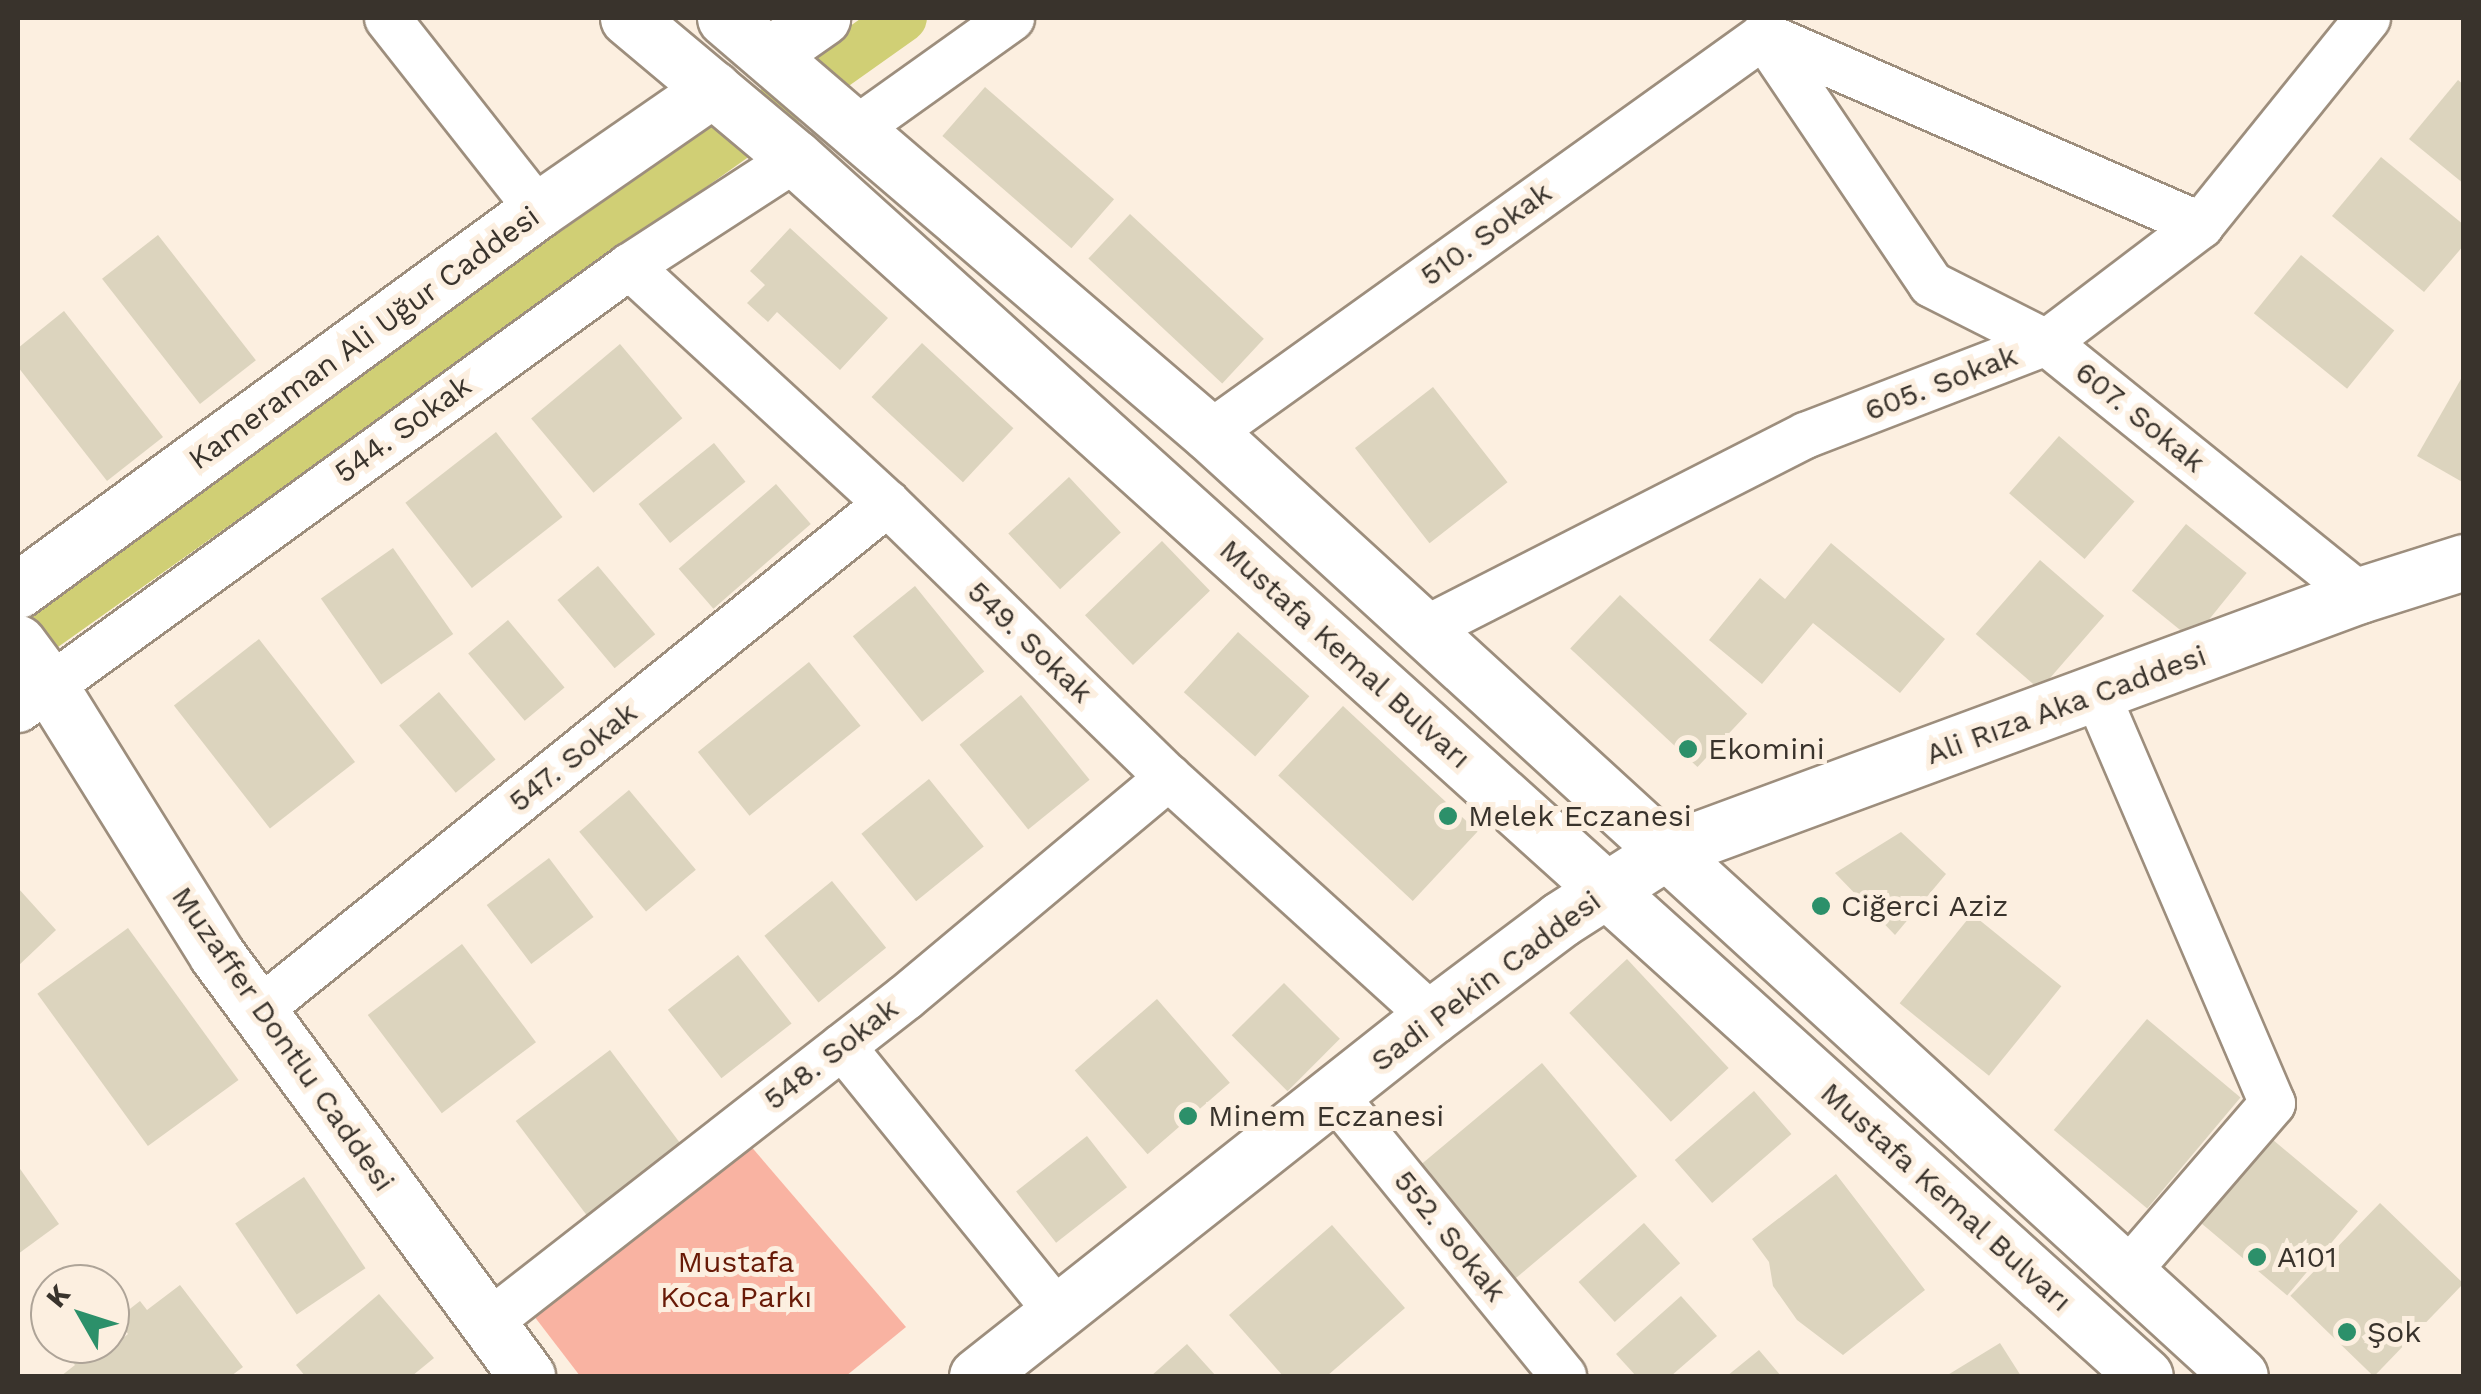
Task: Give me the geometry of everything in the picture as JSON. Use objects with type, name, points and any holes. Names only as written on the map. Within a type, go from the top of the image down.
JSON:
[{"type":"main road","name":"Mustafa Kemal Bulvarı","points":[[628,18],[796,158],[2145,1376]]},
{"type":"main road","points":[[725,18],[1209,433],[2240,1376]]},
{"type":"main road","points":[[777,61],[822,18]]},
{"type":"main road","name":"Kameraman Ali Uğur Caddesi","points":[[18,590],[538,210],[713,89]]},
{"type":"main road","name":"Ali Rıza Aka Caddesi","points":[[1669,850],[2360,595],[2464,562]]},
{"type":"main road","name":"Muzaffer Dontlu Caddesi","points":[[18,642],[34,698],[217,955],[527,1376]]},
{"type":"main road","name":"Sadi Pekin Caddesi","points":[[981,1375],[1432,1016],[1604,891],[1669,850]]},
{"type":"street","points":[[387,18],[538,210]]},
{"type":"street","points":[[852,123],[1011,18]]},
{"type":"street","name":"605. Sokak","points":[[1424,629],[1805,435],[2046,342],[2200,226],[2367,18]]},
{"type":"street","points":[[1749,26],[2200,226]]},
{"type":"street","name":"607. Sokak","points":[[1749,26],[1931,284],[2046,342],[2360,595]]},
{"type":"street","name":"510. Sokak","points":[[1209,433],[1749,26]]},
{"type":"street","name":"544. Sokak","points":[[34,698],[629,266],[796,158]]},
{"type":"street","name":"549. Sokak","points":[[629,266],[887,503],[1168,777],[1432,1016]]},
{"type":"street","name":"547. Sokak","points":[[258,1010],[887,503]]},
{"type":"street","points":[[2097,695],[2272,1103],[2128,1270]]},
{"type":"street","name":"548. Sokak","points":[[487,1323],[842,1046],[1168,777]]},
{"type":"street","points":[[842,1046],[1058,1314]]},
{"type":"street","name":"552. Sokak","points":[[1335,1096],[1564,1376]]},
{"type":"green space","name":"Mustafa Koca Parkı","points":[[749,1144],[906,1327],[846,1376],[580,1376],[534,1316]]},
{"type":"building","points":[[2458,80],[2464,85],[2464,184],[2409,139]]},
{"type":"building","points":[[985,87],[1114,199],[1071,248],[942,136]]},
{"type":"building","points":[[2381,157],[2464,225],[2464,245],[2424,292],[2332,216]]},
{"type":"building","points":[[1130,214],[1264,339],[1222,383],[1088,259]]},
{"type":"building","points":[[790,228],[888,318],[840,370],[777,312],[768,322],[747,303],[765,285],[750,271]]},
{"type":"building","points":[[158,235],[256,360],[200,404],[102,279]]},
{"type":"building","points":[[2301,255],[2394,331],[2347,389],[2254,313]]},
{"type":"building","points":[[64,311],[163,437],[107,481],[18,367],[18,348]]},
{"type":"building","points":[[922,343],[1013,428],[963,482],[872,397]]},
{"type":"building","points":[[620,344],[682,418],[593,493],[531,419]]},
{"type":"building","points":[[2461,379],[2464,380],[2464,483],[2417,456]]},
{"type":"building","points":[[1433,387],[1507,482],[1429,543],[1355,448]]},
{"type":"building","points":[[496,432],[562,517],[472,588],[405,503]]},
{"type":"building","points":[[2059,436],[2134,502],[2085,559],[2009,493]]},
{"type":"building","points":[[714,443],[745,482],[670,543],[639,504]]},
{"type":"building","points":[[1069,477],[1121,533],[1060,589],[1008,534]]},
{"type":"building","points":[[776,484],[811,524],[713,609],[679,569]]},
{"type":"building","points":[[2186,524],[2247,573],[2192,640],[2132,591]]},
{"type":"building","points":[[1162,541],[1210,591],[1133,665],[1085,615]]},
{"type":"building","points":[[1831,543],[1945,639],[1900,693],[1813,623],[1762,684],[1709,640],[1760,578],[1785,599]]},
{"type":"building","points":[[393,548],[453,634],[381,684],[321,598]]},
{"type":"building","points":[[2040,560],[2104,616],[2040,690],[1976,634]]},
{"type":"building","points":[[598,566],[655,634],[615,668],[557,600]]},
{"type":"building","points":[[915,586],[984,671],[922,722],[853,636]]},
{"type":"building","points":[[1620,595],[1747,714],[1697,767],[1570,648]]},
{"type":"building","points":[[508,620],[565,687],[525,721],[468,653]]},
{"type":"building","points":[[1238,632],[1309,696],[1255,756],[1184,692]]},
{"type":"building","points":[[259,639],[355,762],[270,828],[174,705]]},
{"type":"building","points":[[809,662],[861,726],[749,816],[698,752]]},
{"type":"building","points":[[439,692],[496,759],[456,793],[399,725]]},
{"type":"building","points":[[1021,695],[1090,780],[1028,829],[960,745]]},
{"type":"building","points":[[1343,706],[1478,831],[1413,901],[1278,775]]},
{"type":"building","points":[[929,779],[984,847],[916,901],[861,834]]},
{"type":"building","points":[[629,790],[696,870],[646,911],[579,832]]},
{"type":"building","points":[[1901,832],[1946,874],[1895,935],[1835,873]]},
{"type":"building","points":[[549,858],[594,917],[531,964],[487,905]]},
{"type":"building","points":[[832,881],[886,948],[819,1003],[764,936]]},
{"type":"building","points":[[18,888],[56,930],[18,966]]},
{"type":"building","points":[[1972,914],[2061,986],[1989,1076],[1900,1003]]},
{"type":"building","points":[[128,928],[239,1080],[148,1146],[37,994]]},
{"type":"building","points":[[462,944],[536,1042],[442,1113],[368,1015]]},
{"type":"building","points":[[738,955],[792,1024],[721,1078],[668,1010]]},
{"type":"building","points":[[1627,959],[1729,1068],[1671,1122],[1569,1013]]},
{"type":"building","points":[[1284,983],[1340,1039],[1288,1091],[1232,1035]]},
{"type":"building","points":[[1157,999],[1230,1083],[1148,1154],[1075,1071]]},
{"type":"building","points":[[2147,1019],[2240,1097],[2147,1208],[2054,1130]]},
{"type":"building","points":[[610,1050],[683,1147],[589,1218],[516,1121]]},
{"type":"building","points":[[1542,1063],[1637,1176],[1514,1280],[1419,1166]]},
{"type":"building","points":[[1754,1091],[1791,1134],[1712,1203],[1675,1160]]},
{"type":"building","points":[[2266,1134],[2358,1211],[2287,1295],[2195,1218]]},
{"type":"building","points":[[1087,1136],[1127,1187],[1056,1243],[1016,1191]]},
{"type":"building","points":[[18,1166],[59,1224],[18,1254]]},
{"type":"building","points":[[1836,1174],[1925,1290],[1843,1355],[1797,1320],[1773,1286],[1769,1262],[1752,1239]]},
{"type":"building","points":[[304,1177],[366,1268],[297,1315],[235,1223]]},
{"type":"building","points":[[2380,1203],[2463,1284],[2374,1376],[2290,1296]]},
{"type":"building","points":[[1644,1223],[1680,1263],[1615,1322],[1579,1282]]},
{"type":"building","points":[[1332,1225],[1405,1308],[1327,1376],[1283,1376],[1229,1315]]},
{"type":"building","points":[[180,1285],[243,1367],[231,1376],[61,1376],[74,1364],[130,1364],[130,1309],[140,1301],[147,1310]]},
{"type":"building","points":[[379,1294],[434,1358],[412,1376],[305,1376],[296,1365]]},
{"type":"building","points":[[1681,1296],[1717,1336],[1671,1376],[1636,1376],[1616,1354]]},
{"type":"building","points":[[2000,1343],[2021,1376],[1946,1376]]},
{"type":"building","points":[[1187,1344],[1216,1376],[1151,1376]]},
{"type":"building","points":[[1759,1350],[1781,1376],[1727,1376]]},
{"type":"waterway","points":[[18,646],[903,18]]},
{"type":"place","name":"Ekomini","points":[[1688,749]]},
{"type":"place","name":"Melek Eczanesi","points":[[1448,816]]},
{"type":"place","name":"Ciğerci Aziz","points":[[1821,906]]},
{"type":"place","name":"Minem Eczanesi","points":[[1188,1116]]},
{"type":"place","name":"A101","points":[[2257,1257]]},
{"type":"place","name":"Şok","points":[[2347,1332]]}]
